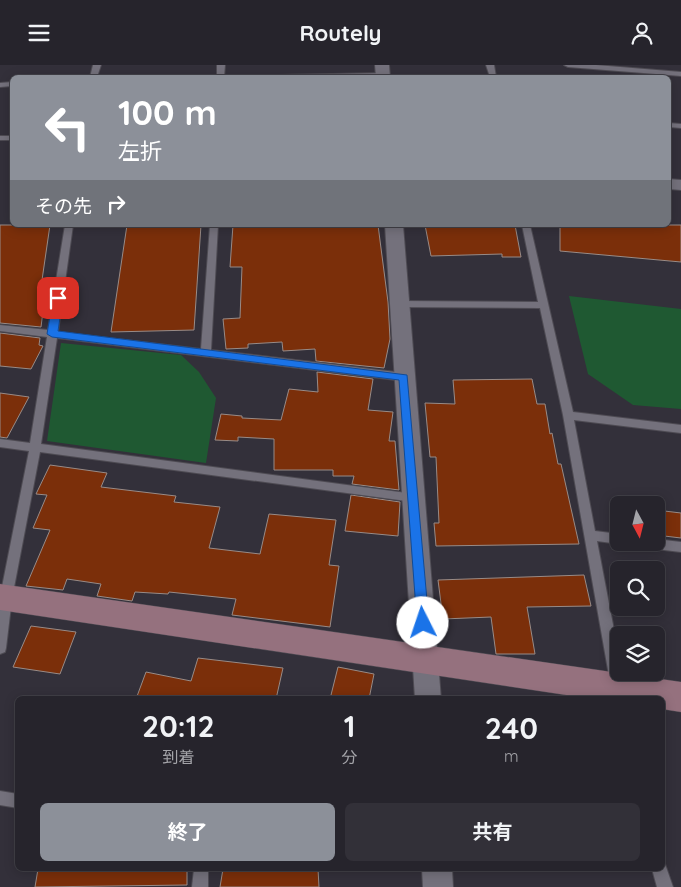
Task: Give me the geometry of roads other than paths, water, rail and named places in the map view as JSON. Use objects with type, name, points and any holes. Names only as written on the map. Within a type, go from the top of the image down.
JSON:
[{"type":"street","points":[[394,227],[428,696]]},
{"type":"street","points":[[3,598],[426,659],[620,694],[661,696]]},
{"type":"street","points":[[665,696],[681,697]]},
{"type":"lane","points":[[568,65],[681,74]]},
{"type":"lane","points":[[330,75],[383,73]]},
{"type":"lane","points":[[0,648],[3,598],[35,448],[69,227]]},
{"type":"lane","points":[[206,353],[214,227]]},
{"type":"lane","points":[[526,227],[568,415],[620,694]]},
{"type":"lane","points":[[399,304],[544,305]]},
{"type":"lane","points":[[0,328],[404,377]]},
{"type":"lane","points":[[568,415],[681,429]]},
{"type":"lane","points":[[0,443],[414,498]]},
{"type":"lane","points":[[590,535],[610,538]]},
{"type":"lane","points":[[665,545],[681,547]]},
{"type":"lane","points":[[0,798],[15,800]]},
{"type":"lane","points":[[200,887],[201,871]]},
{"type":"lane","points":[[660,871],[664,887]]}]
